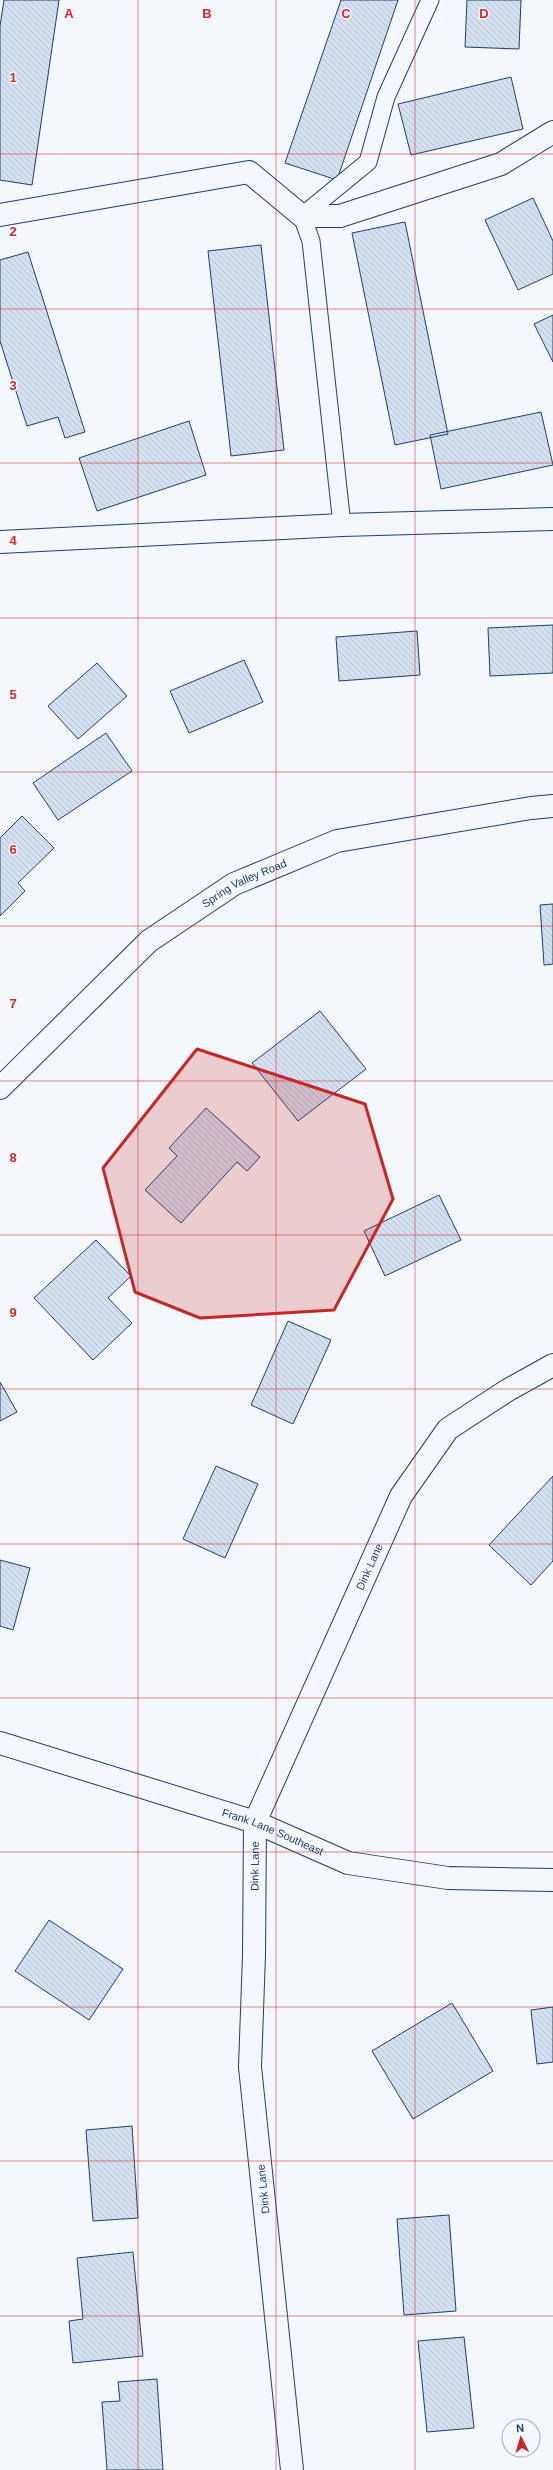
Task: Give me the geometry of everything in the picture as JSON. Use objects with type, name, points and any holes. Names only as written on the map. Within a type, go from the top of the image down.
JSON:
[{"type":"street","points":[[0,215],[249,172],[302,216],[340,216],[501,164],[553,132]]},
{"type":"street","points":[[0,542],[342,524],[553,519]]},
{"type":"street","name":"Spring Valley Road","points":[[0,1088],[149,940],[234,884],[337,841],[530,808],[553,806]]},
{"type":"street","name":"Dink Lane","points":[[292,2470],[250,2067],[254,1955],[255,1822],[401,1496],[448,1429],[508,1390],[553,1365]]},
{"type":"street","name":"Frank Lane Southeast","points":[[0,1743],[255,1822],[348,1863],[448,1878],[553,1880]]},
{"type":"lane","points":[[342,524],[311,241],[302,216],[368,162],[386,97],[430,0]]},
{"type":"highlighted area","points":[[197,1049],[259,1068],[365,1104],[393,1199],[334,1310],[200,1318],[135,1292],[103,1168]]},
{"type":"building","points":[[4,0],[59,0],[32,185],[0,180],[0,26]]},
{"type":"building","points":[[341,0],[398,0],[337,180],[285,163]]},
{"type":"building","points":[[467,0],[521,0],[519,49],[465,47]]},
{"type":"building","points":[[511,77],[523,129],[411,155],[398,104]]},
{"type":"building","points":[[533,198],[553,241],[553,274],[518,290],[485,220]]},
{"type":"building","points":[[405,222],[448,434],[395,445],[352,233]]},
{"type":"building","points":[[261,245],[284,450],[231,456],[208,251]]},
{"type":"building","points":[[28,252],[85,432],[65,438],[58,417],[27,426],[0,341],[0,260]]},
{"type":"building","points":[[553,315],[553,362],[534,324]]},
{"type":"building","points":[[541,412],[553,465],[441,489],[430,435]]},
{"type":"building","points":[[189,421],[206,475],[97,511],[79,458]]},
{"type":"building","points":[[553,625],[553,673],[490,676],[488,628]]},
{"type":"building","points":[[417,631],[420,675],[339,681],[336,637]]},
{"type":"building","points":[[244,660],[263,702],[189,733],[170,691]]},
{"type":"building","points":[[97,663],[127,696],[78,739],[48,706]]},
{"type":"building","points":[[106,733],[132,771],[58,820],[33,783]]},
{"type":"building","points":[[22,816],[54,848],[18,883],[25,891],[0,916],[0,838]]},
{"type":"building","points":[[553,904],[553,964],[544,965],[540,905]]},
{"type":"building","points":[[320,1011],[366,1069],[298,1121],[252,1063]]},
{"type":"building","points":[[206,1108],[260,1157],[247,1171],[237,1162],[181,1223],[145,1190],[177,1156],[169,1148]]},
{"type":"building","points":[[439,1195],[461,1240],[385,1276],[364,1231]]},
{"type":"building","points":[[96,1240],[131,1276],[108,1298],[132,1323],[93,1360],[34,1298]]},
{"type":"building","points":[[288,1321],[331,1340],[293,1424],[251,1405]]},
{"type":"building","points":[[0,1382],[17,1412],[0,1421]]},
{"type":"building","points":[[216,1466],[258,1484],[225,1558],[183,1539]]},
{"type":"building","points":[[553,1476],[553,1561],[531,1585],[489,1545]]},
{"type":"building","points":[[0,1560],[30,1568],[13,1630],[0,1626]]},
{"type":"building","points":[[49,1920],[123,1969],[89,2020],[15,1971]]},
{"type":"building","points":[[452,2003],[493,2071],[413,2119],[372,2051]]},
{"type":"building","points":[[553,2007],[553,2062],[537,2064],[531,2010]]},
{"type":"building","points":[[132,2126],[138,2218],[93,2221],[86,2130]]},
{"type":"building","points":[[449,2215],[456,2311],[404,2315],[397,2219]]},
{"type":"building","points":[[133,2252],[143,2356],[73,2363],[69,2321],[83,2319],[77,2258]]},
{"type":"building","points":[[464,2337],[474,2428],[427,2432],[418,2341]]},
{"type":"building","points":[[157,2379],[163,2470],[107,2470],[102,2402],[120,2401],[118,2382]]}]
